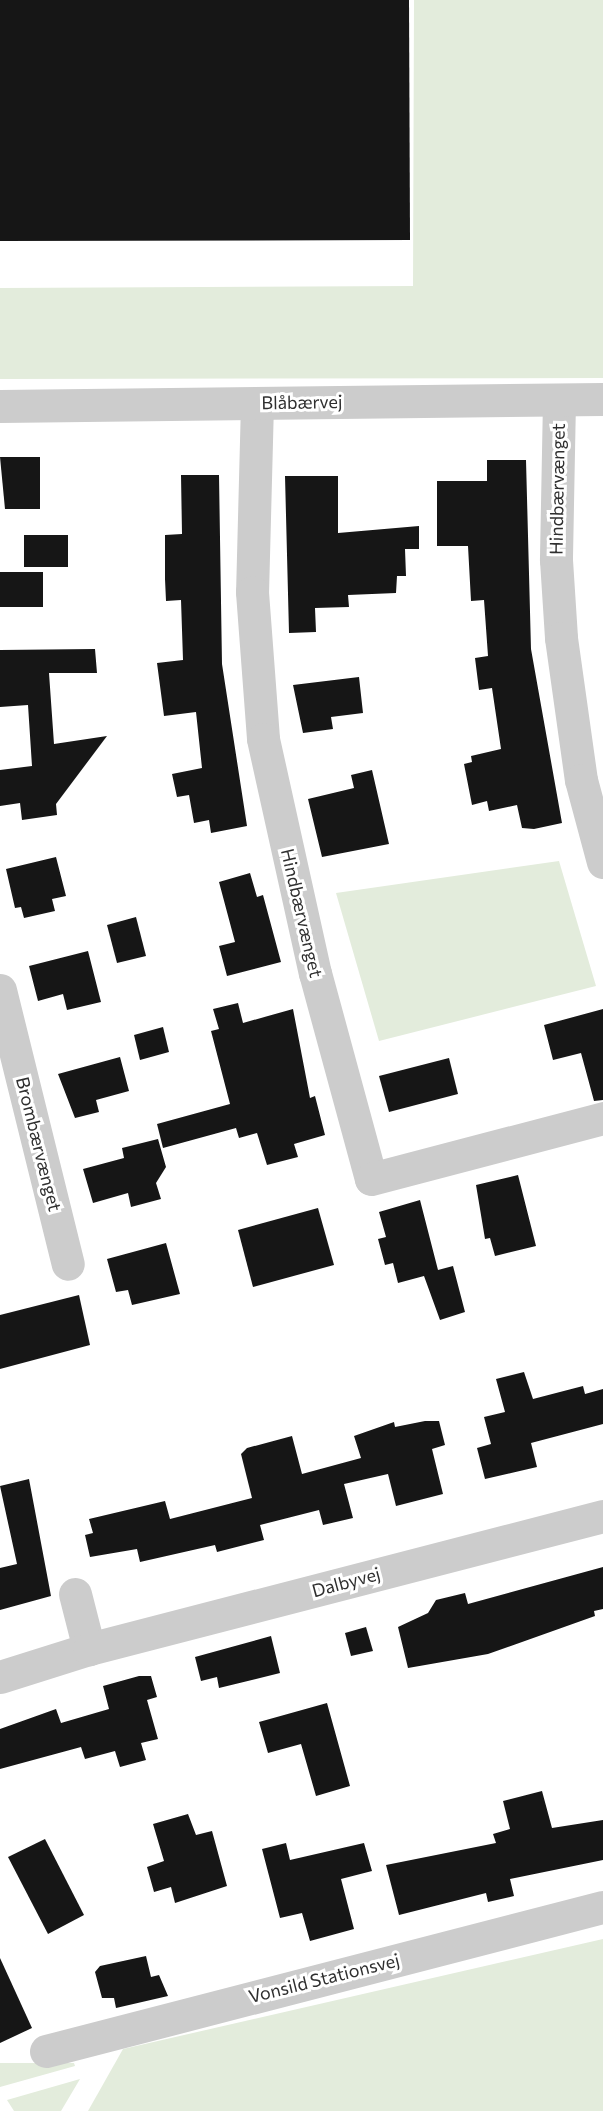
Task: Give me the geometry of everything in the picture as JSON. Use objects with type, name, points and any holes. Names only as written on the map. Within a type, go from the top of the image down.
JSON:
[{"type":"street","name":"Blåbærvej","points":[[0,405],[603,399]]},
{"type":"street","name":"Hindbærvænget","points":[[559,400],[556,560],[561,638],[581,780],[603,862]]},
{"type":"street","name":"Hindbærvænget","points":[[257,403],[252,592],[263,739],[315,972],[371,1179],[603,1118]]},
{"type":"street","name":"Brombærvænget","points":[[0,990],[68,1264]]},
{"type":"street","name":"Dalbyvej","points":[[0,1677],[89,1649],[603,1516]]},
{"type":"street","points":[[75,1594],[89,1649]]},
{"type":"street","name":"Vonsild Stationsvej","points":[[46,2051],[603,1907]]},
{"type":"green space","points":[[414,0],[603,0],[603,378],[0,379],[0,288],[413,286]]},
{"type":"green space","points":[[559,861],[596,986],[379,1041],[336,893]]},
{"type":"green space","points":[[603,1939],[603,2111],[88,2111],[123,2049]]},
{"type":"green space","points":[[0,2063],[74,2063],[75,2066],[0,2087]]},
{"type":"green space","points":[[80,2079],[61,2111],[14,2111],[7,2100]]},
{"type":"building","points":[[0,0],[409,0],[410,240],[0,241]]},
{"type":"building","points":[[0,457],[40,457],[40,509],[5,509]]},
{"type":"building","points":[[487,460],[526,460],[531,649],[562,823],[534,829],[522,828],[517,805],[489,811],[487,801],[472,805],[464,764],[472,762],[471,756],[501,749],[492,688],[479,690],[475,658],[488,656],[484,600],[471,601],[468,546],[437,546],[437,481],[487,481]]},
{"type":"building","points":[[181,475],[219,475],[222,664],[247,826],[211,833],[209,820],[194,823],[189,795],[177,797],[172,774],[202,768],[196,712],[164,716],[157,663],[183,660],[181,600],[166,601],[165,579],[165,535],[182,534]]},
{"type":"building","points":[[285,476],[338,476],[338,533],[419,526],[419,549],[405,549],[406,576],[397,576],[396,593],[348,595],[349,607],[315,608],[316,632],[289,633]]},
{"type":"building","points":[[24,535],[68,535],[68,567],[24,567]]},
{"type":"building","points":[[0,572],[43,572],[43,607],[0,607]]},
{"type":"building","points":[[95,649],[97,673],[49,673],[54,744],[107,736],[56,804],[57,815],[22,820],[20,803],[0,806],[0,770],[32,766],[28,705],[0,707],[0,650]]},
{"type":"building","points":[[359,677],[363,713],[331,717],[333,729],[303,733],[293,685]]},
{"type":"building","points":[[372,770],[389,844],[322,857],[308,799],[354,788],[351,775]]},
{"type":"building","points":[[56,857],[66,896],[52,899],[55,911],[24,918],[21,907],[15,908],[6,869]]},
{"type":"building","points":[[250,873],[257,897],[263,895],[281,962],[227,976],[219,946],[235,942],[219,882]]},
{"type":"building","points":[[136,917],[146,956],[117,963],[107,925]]},
{"type":"building","points":[[88,951],[101,1002],[67,1010],[63,994],[38,1001],[29,966]]},
{"type":"building","points":[[238,1003],[243,1023],[293,1009],[310,1098],[315,1096],[325,1135],[294,1144],[298,1157],[267,1165],[257,1133],[239,1138],[236,1128],[163,1148],[157,1124],[230,1104],[211,1031],[219,1029],[213,1009]]},
{"type":"building","points":[[603,1009],[603,1100],[594,1101],[581,1053],[553,1060],[544,1025]]},
{"type":"building","points":[[163,1027],[169,1052],[140,1060],[134,1035]]},
{"type":"building","points":[[120,1057],[129,1091],[96,1100],[99,1112],[75,1118],[58,1074]]},
{"type":"building","points":[[449,1058],[458,1094],[389,1112],[379,1076]]},
{"type":"building","points":[[158,1139],[166,1167],[156,1183],[161,1199],[131,1207],[128,1193],[93,1203],[83,1169],[124,1158],[122,1148]]},
{"type":"building","points":[[518,1175],[536,1246],[495,1256],[490,1238],[485,1239],[476,1185]]},
{"type":"building","points":[[420,1200],[438,1270],[453,1266],[465,1312],[440,1320],[424,1276],[398,1283],[393,1263],[385,1265],[378,1239],[386,1237],[379,1212]]},
{"type":"building","points":[[318,1208],[334,1265],[253,1287],[238,1230]]},
{"type":"building","points":[[166,1243],[180,1294],[132,1305],[128,1290],[116,1292],[107,1259]]},
{"type":"building","points":[[79,1295],[90,1345],[0,1369],[0,1315]]},
{"type":"building","points":[[524,1372],[533,1399],[583,1386],[585,1394],[603,1389],[603,1424],[531,1443],[537,1467],[485,1479],[477,1448],[491,1444],[484,1417],[505,1412],[496,1379]]},
{"type":"building","points":[[425,1421],[439,1421],[445,1445],[432,1449],[443,1494],[396,1506],[388,1474],[344,1484],[353,1518],[323,1525],[319,1510],[260,1525],[264,1540],[217,1552],[215,1545],[140,1562],[137,1549],[90,1557],[85,1535],[93,1533],[89,1519],[165,1501],[170,1519],[252,1498],[241,1454],[247,1448],[292,1436],[302,1474],[361,1458],[354,1436],[394,1422],[395,1427]]},
{"type":"building","points":[[29,1479],[51,1596],[0,1610],[0,1568],[17,1564],[0,1486]]},
{"type":"building","points":[[603,1567],[603,1609],[594,1611],[595,1616],[488,1654],[408,1668],[398,1627],[428,1613],[436,1600],[465,1593],[468,1604]]},
{"type":"building","points":[[366,1627],[373,1651],[351,1656],[345,1633]]},
{"type":"building","points":[[271,1636],[280,1673],[219,1688],[217,1677],[201,1681],[195,1657]]},
{"type":"building","points":[[139,1676],[151,1676],[157,1697],[147,1700],[158,1739],[141,1743],[146,1760],[120,1767],[115,1751],[85,1759],[81,1747],[0,1769],[0,1729],[56,1709],[61,1723],[109,1709],[103,1686]]},
{"type":"building","points":[[327,1703],[350,1786],[316,1796],[301,1744],[268,1753],[259,1722]]},
{"type":"building","points":[[542,1791],[552,1828],[603,1820],[603,1860],[510,1879],[514,1896],[488,1902],[486,1893],[399,1915],[386,1865],[496,1843],[493,1834],[510,1829],[503,1801]]},
{"type":"building","points":[[188,1814],[196,1835],[212,1831],[227,1886],[175,1903],[171,1887],[154,1892],[147,1867],[164,1861],[153,1824]]},
{"type":"building","points":[[45,1839],[84,1915],[48,1934],[8,1857]]},
{"type":"building","points":[[286,1843],[290,1860],[364,1843],[372,1871],[341,1879],[354,1929],[310,1941],[302,1913],[280,1918],[262,1849]]},
{"type":"building","points":[[146,1956],[151,1977],[159,1975],[168,1996],[116,2008],[114,1998],[102,1998],[95,1972],[100,1966]]},
{"type":"building","points":[[0,1958],[32,2028],[0,2043]]}]
